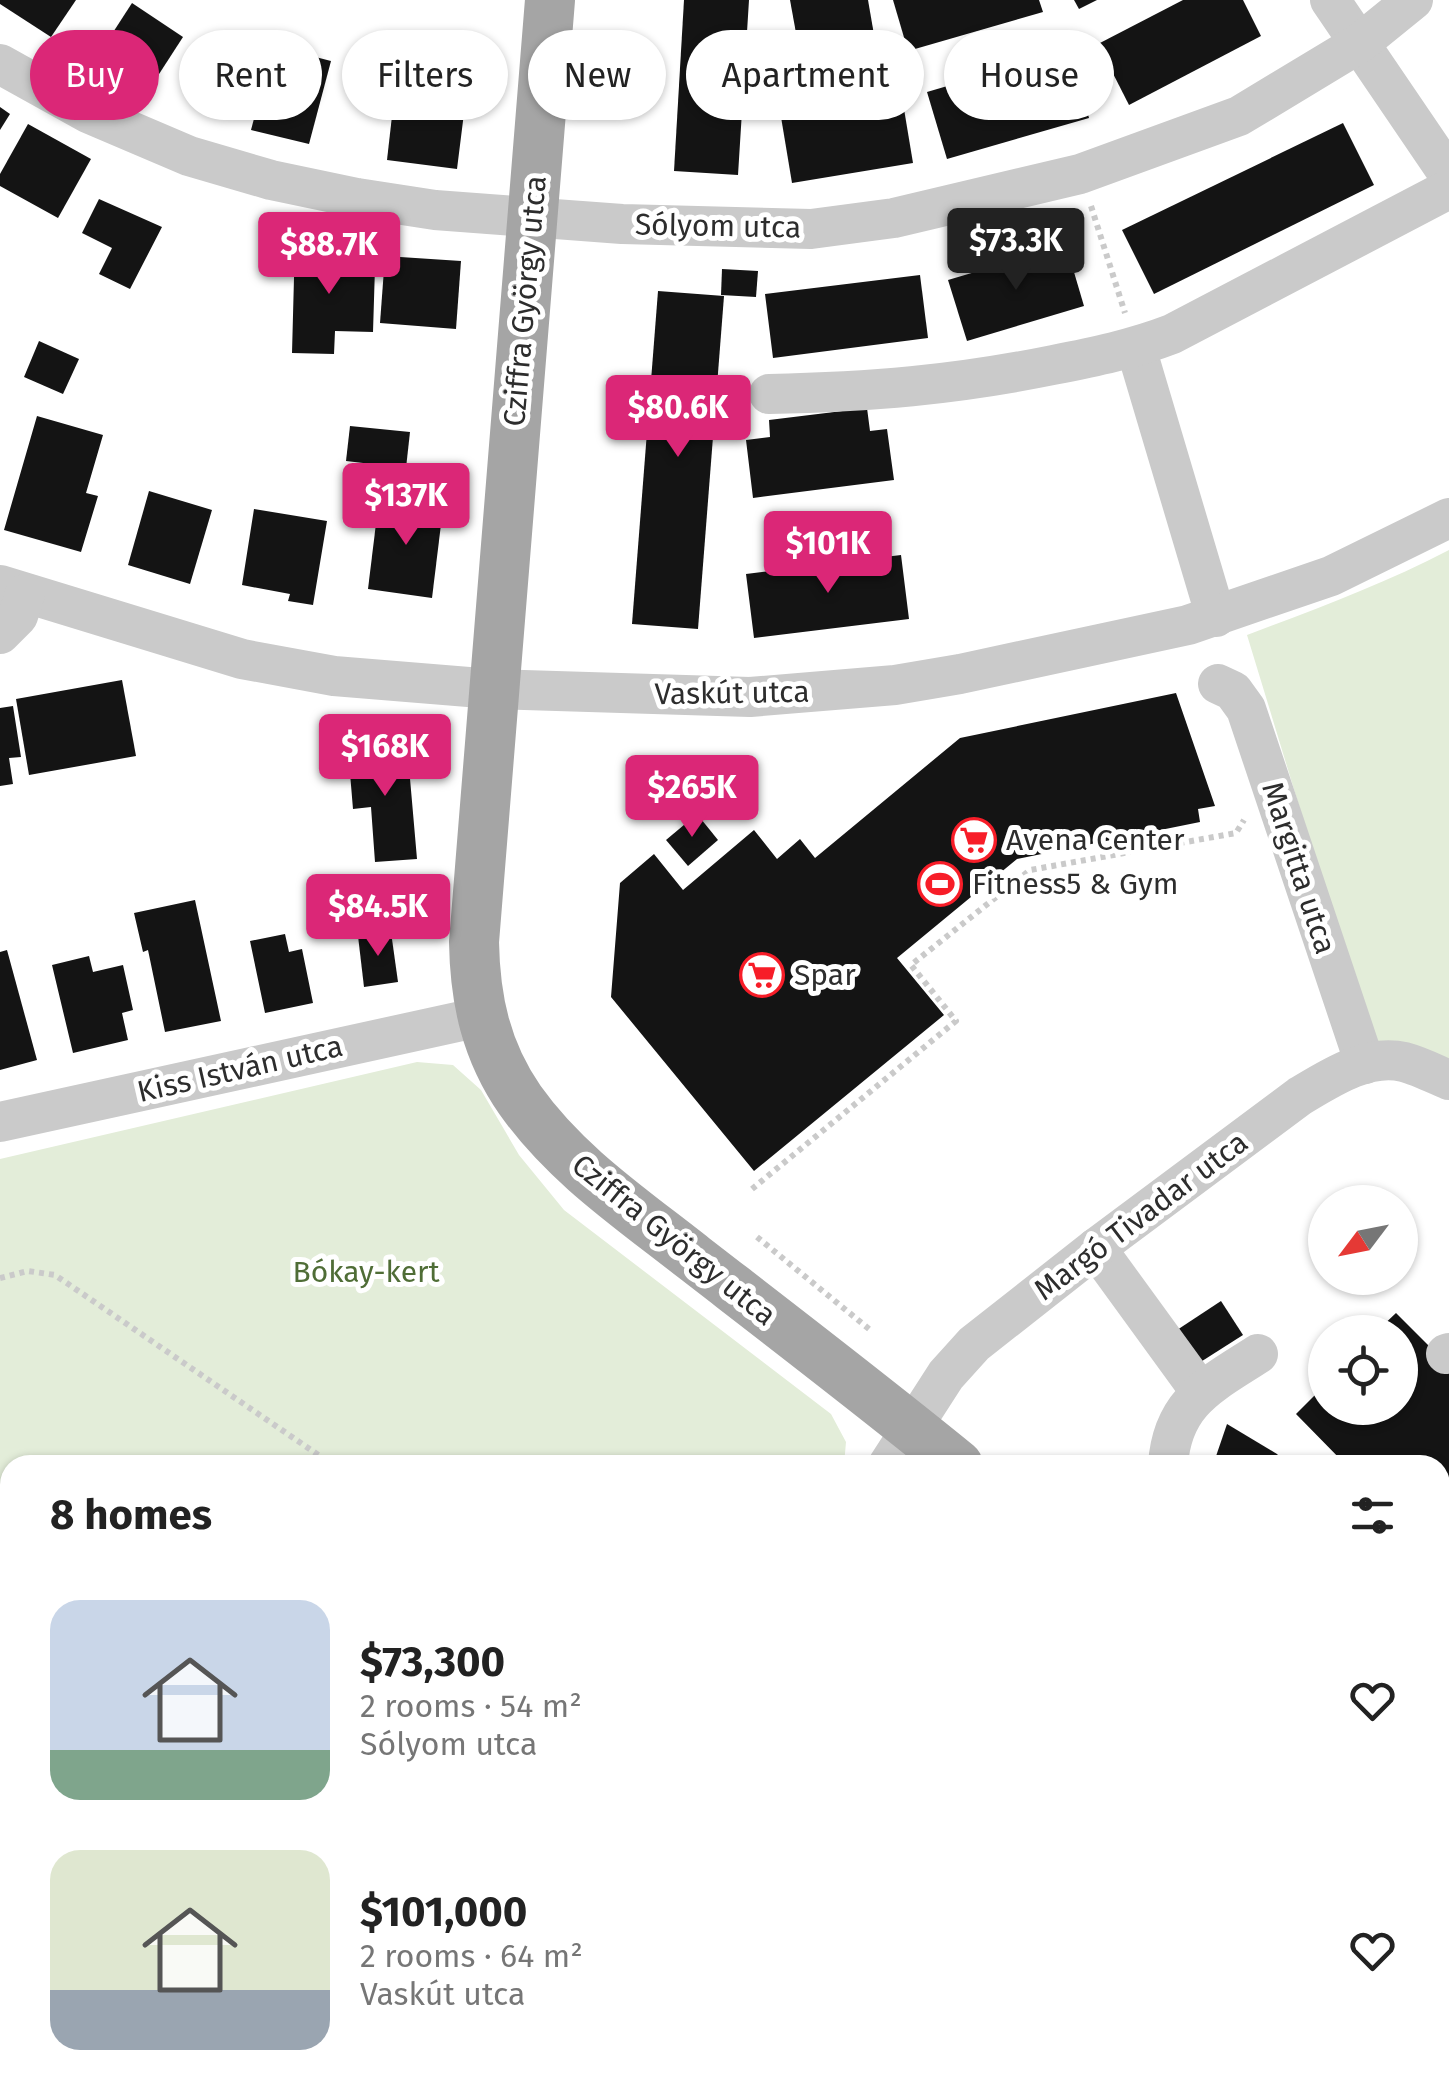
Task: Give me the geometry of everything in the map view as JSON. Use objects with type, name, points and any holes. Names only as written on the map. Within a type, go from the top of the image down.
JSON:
[{"type":"main road","name":"Cziffra György utca","points":[[550,0],[474,942],[474,980],[480,1017],[519,1098],[585,1173],[901,1447],[926,1455]]},
{"type":"street","points":[[1330,0],[1449,175]]},
{"type":"street","name":"Sólyom utca","points":[[0,64],[88,113],[189,156],[270,180],[357,198],[435,210],[622,224],[811,229],[894,218],[1080,174],[1239,116],[1360,43],[1413,0]]},
{"type":"street","points":[[769,394],[873,392],[970,382],[1136,348],[1172,334],[1449,189]]},
{"type":"street","points":[[1136,348],[1216,617]]},
{"type":"street","name":"Vaskút utca","points":[[12,590],[242,659],[334,676],[493,689],[750,697],[895,685],[960,674],[1216,617],[1331,576],[1395,548],[1449,518]]},
{"type":"street","points":[[0,634],[18,616],[12,590]]},
{"type":"street","name":"Margitta utca","points":[[1218,684],[1234,690],[1246,708],[1365,1064]]},
{"type":"street","name":"Kiss István utca","points":[[0,1122],[480,1017]]},
{"type":"street","name":"Margó Tivadar utca","points":[[901,1447],[946,1375],[974,1344],[1300,1096],[1335,1074],[1365,1064],[1402,1062],[1449,1080]]},
{"type":"street","points":[[1096,1248],[1200,1391]]},
{"type":"street","points":[[1170,1455],[1176,1426],[1200,1391],[1258,1354]]},
{"type":"path","points":[[1080,174],[1136,348]]},
{"type":"path","points":[[752,1189],[956,1021],[910,964],[1030,870],[1236,833],[1270,779]]},
{"type":"path","points":[[758,1237],[870,1329]]},
{"type":"path","points":[[0,1278],[28,1271],[55,1276],[318,1455]]},
{"type":"green space","points":[[1449,550],[1449,1080],[1377,1062],[1247,635],[1375,585]]},
{"type":"green space","name":"Bókay-kert","points":[[417,1062],[453,1065],[481,1090],[519,1155],[564,1210],[831,1414],[846,1442],[845,1455],[0,1455],[0,1159]]},
{"type":"building","points":[[0,0],[76,0],[56,30],[40,30],[0,4]]},
{"type":"building","points":[[684,0],[749,0],[747,30],[686,30],[686,120],[741,120],[738,175],[674,171]]},
{"type":"building","points":[[790,0],[868,0],[873,30],[795,30]]},
{"type":"building","points":[[893,0],[1039,0],[1043,12],[981,30],[944,30],[944,41],[924,46],[924,30],[902,30]]},
{"type":"building","points":[[1074,0],[1097,0],[1079,9]]},
{"type":"building","points":[[1183,0],[1243,0],[1261,36],[1129,105],[1114,75],[1114,36]]},
{"type":"building","points":[[132,3],[179,34],[179,43],[159,74],[159,30],[115,30]]},
{"type":"building","points":[[322,59],[331,61],[322,95]]},
{"type":"building","points":[[944,87],[944,120],[1082,120],[947,159],[927,92]]},
{"type":"building","points":[[0,107],[10,114],[0,130]]},
{"type":"building","points":[[254,120],[315,120],[309,144],[251,130]]},
{"type":"building","points":[[392,120],[463,120],[457,169],[387,160]]},
{"type":"building","points":[[782,120],[906,120],[913,163],[792,183]]},
{"type":"building","points":[[1343,123],[1374,185],[1154,294],[1122,230]]},
{"type":"building","points":[[28,124],[91,159],[58,218],[0,186],[0,174]]},
{"type":"building","points":[[99,199],[162,227],[130,289],[99,274],[112,248],[82,233]]},
{"type":"building","points":[[295,240],[341,241],[340,266],[375,267],[373,332],[335,331],[334,354],[292,353]]},
{"type":"building","points":[[1066,245],[1084,306],[967,341],[948,280]]},
{"type":"building","points":[[385,256],[461,261],[456,329],[380,323]]},
{"type":"building","points":[[722,269],[758,271],[756,297],[721,295]]},
{"type":"building","points":[[920,275],[928,338],[773,358],[765,294]]},
{"type":"building","points":[[658,291],[724,296],[698,629],[632,624]]},
{"type":"building","points":[[39,341],[79,359],[63,394],[24,377]]},
{"type":"building","points":[[867,408],[870,431],[887,429],[894,480],[753,498],[746,440],[770,437],[769,420]]},
{"type":"building","points":[[37,416],[103,435],[86,493],[98,496],[81,552],[4,530]]},
{"type":"building","points":[[350,426],[410,432],[406,468],[346,461]]},
{"type":"building","points":[[149,491],[212,510],[190,584],[128,565]]},
{"type":"building","points":[[379,499],[443,508],[432,598],[368,589]]},
{"type":"building","points":[[254,509],[327,521],[313,605],[288,601],[290,594],[242,585]]},
{"type":"building","points":[[901,555],[909,619],[754,638],[746,574]]},
{"type":"building","points":[[122,680],[136,756],[29,775],[16,699]]},
{"type":"building","points":[[1176,693],[1215,806],[1198,809],[1200,822],[1017,859],[897,958],[944,1015],[754,1171],[611,997],[620,883],[654,854],[683,890],[754,830],[777,859],[800,839],[815,858],[960,738]]},
{"type":"building","points":[[13,706],[21,757],[9,758],[13,784],[0,786],[0,708]]},
{"type":"building","points":[[407,744],[417,859],[375,862],[371,807],[353,809],[348,749]]},
{"type":"building","points":[[697,814],[718,840],[688,866],[666,840]]},
{"type":"building","points":[[195,900],[221,1021],[165,1032],[148,950],[143,952],[134,913]]},
{"type":"building","points":[[391,932],[398,982],[364,987],[358,936]]},
{"type":"building","points":[[285,934],[289,952],[302,949],[313,1003],[265,1013],[250,941]]},
{"type":"building","points":[[7,950],[37,1060],[0,1070],[0,952]]},
{"type":"building","points":[[89,956],[93,972],[123,965],[133,1010],[122,1013],[128,1040],[73,1053],[52,965]]},
{"type":"building","points":[[1221,1301],[1243,1335],[1199,1363],[1177,1330]]},
{"type":"building","points":[[1418,1335],[1449,1366],[1449,1455],[1336,1455],[1296,1414],[1308,1402],[1308,1425],[1418,1425]]},
{"type":"building","points":[[1227,1424],[1278,1455],[1216,1455]]},
{"type":"place","name":"Avena Center","points":[[974,840]]},
{"type":"place","name":"Fitness5 & Gym","points":[[940,884]]},
{"type":"place","name":"Spar","points":[[762,975]]}]
